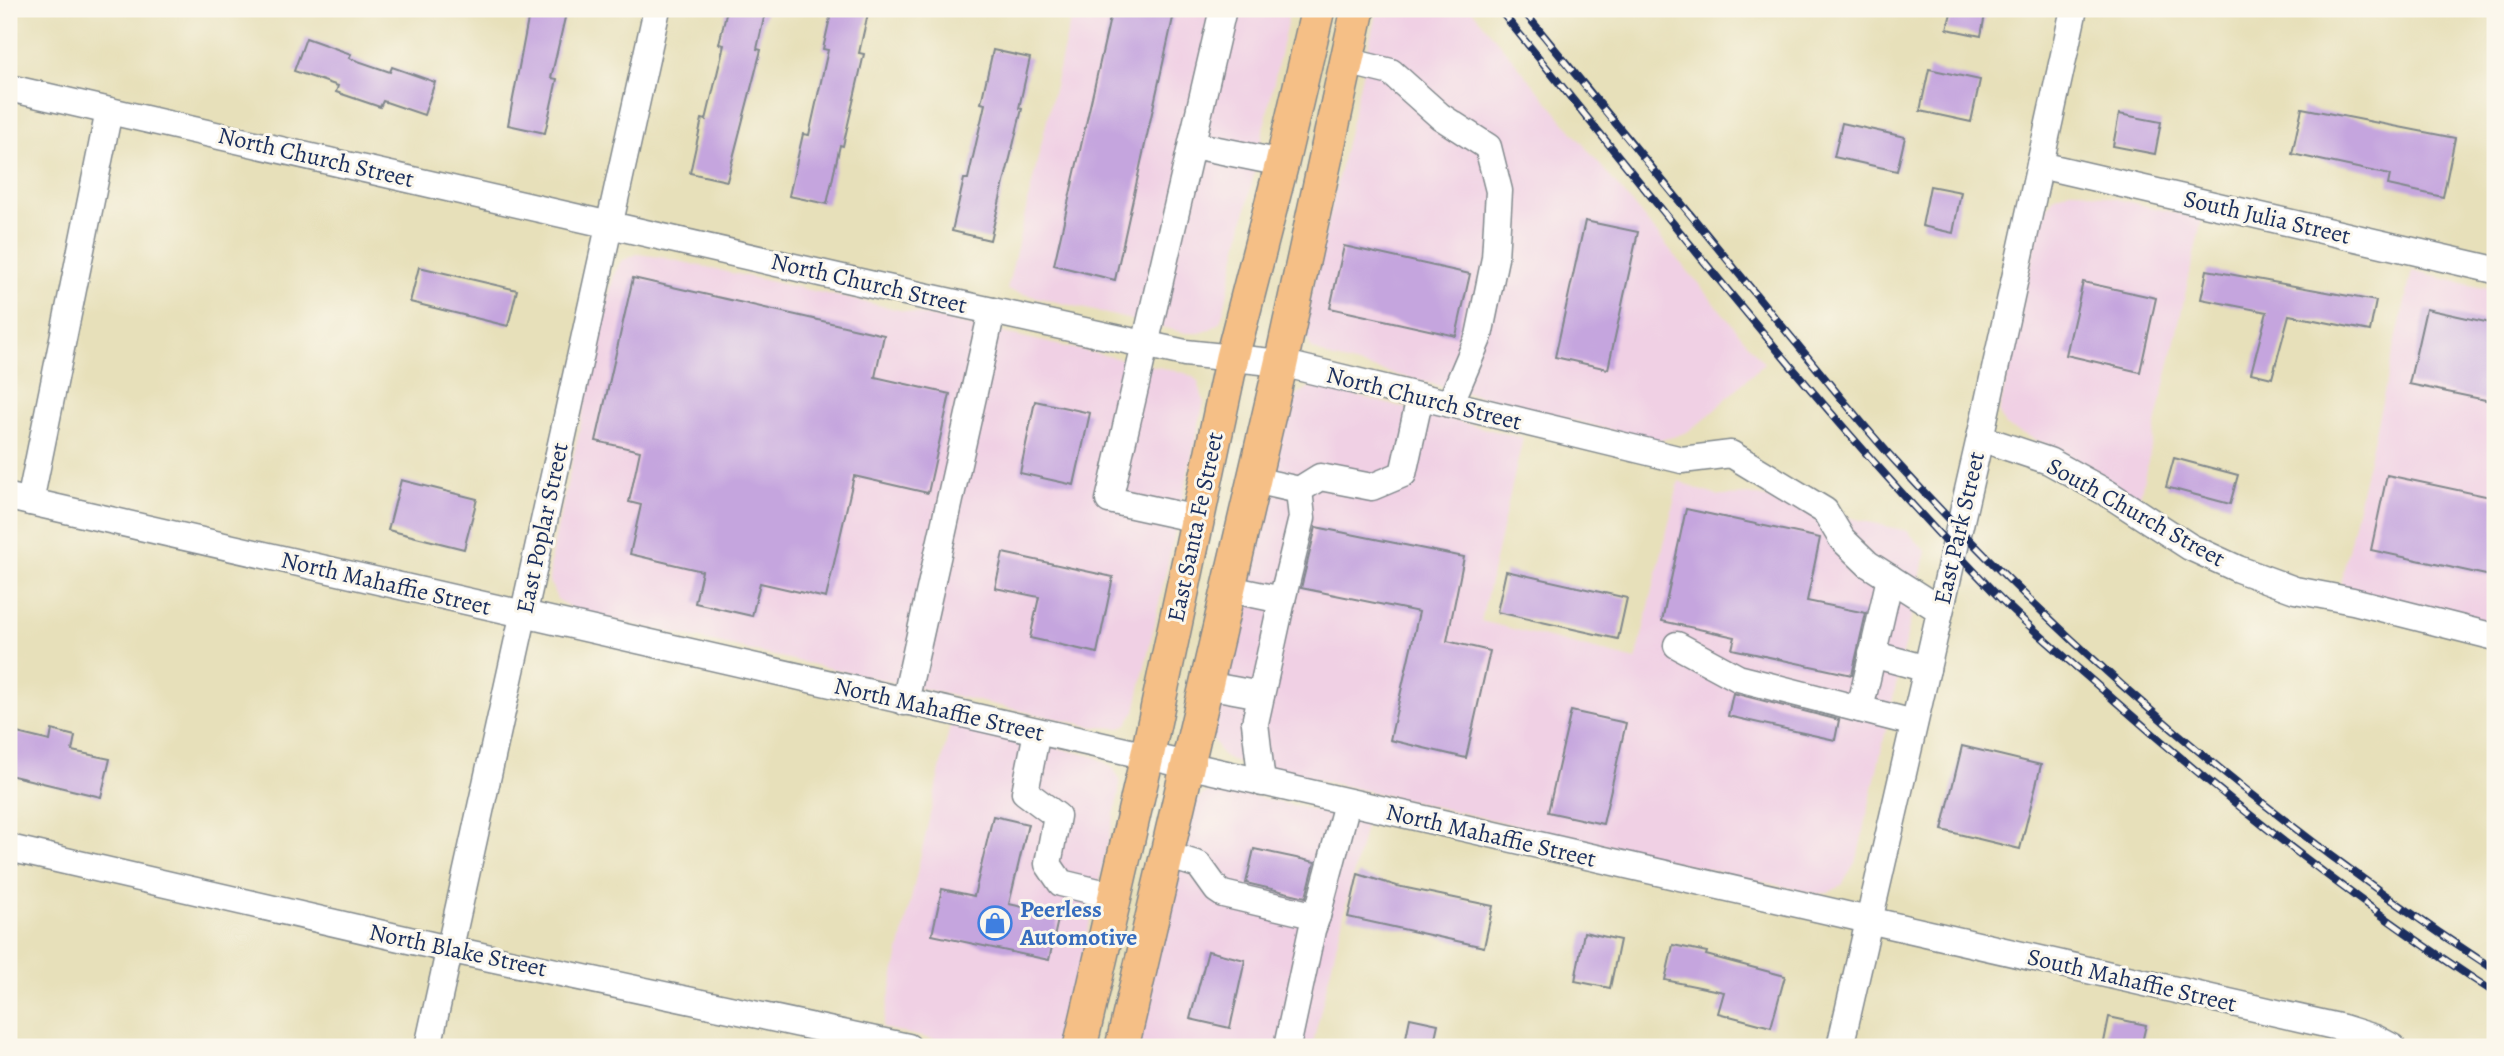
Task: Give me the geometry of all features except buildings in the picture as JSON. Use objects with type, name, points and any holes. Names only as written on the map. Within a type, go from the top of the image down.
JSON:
[{"type":"main road","name":"East Santa Fe Street","points":[[1080,1047],[1147,757],[1232,357],[1318,9]]},
{"type":"main road","name":"East Santa Fe Street","points":[[1122,1047],[1281,363],[1358,9]]},
{"type":"street","name":"East Poplar Street","points":[[428,1047],[657,9]]},
{"type":"street","points":[[1197,519],[1109,500],[1223,9]]},
{"type":"street","name":"East Park Street","points":[[1840,1047],[1980,438],[2074,9]]},
{"type":"street","points":[[1346,61],[1391,72],[1440,116],[1488,147],[1499,191],[1495,258],[1479,336],[1450,404]]},
{"type":"street","name":"North Church Street","points":[[9,88],[1185,353],[1281,363],[1682,460],[1731,454],[1825,511],[1842,539],[1868,564],[1890,578]]},
{"type":"street","points":[[19,500],[109,111]]},
{"type":"street","points":[[1193,145],[1282,163]]},
{"type":"street","name":"South Julia Street","points":[[2040,165],[2495,270]]},
{"type":"street","points":[[905,702],[992,311]]},
{"type":"street","points":[[1254,480],[1299,490],[1320,477],[1372,487],[1403,474],[1420,397]]},
{"type":"street","name":"South Church Street","points":[[1980,438],[2049,461],[2107,493],[2190,547],[2238,569],[2295,590],[2353,601],[2495,636]]},
{"type":"street","points":[[1262,783],[1255,723],[1302,518],[1299,490]]},
{"type":"street","name":"North Mahaffie Street","points":[[19,500],[1868,921]]},
{"type":"street","points":[[1860,709],[1890,578],[1940,610]]},
{"type":"street","points":[[1228,589],[1282,600]]},
{"type":"street","points":[[1677,645],[1738,678],[1914,723]]},
{"type":"street","points":[[1872,654],[1927,669]]},
{"type":"street","points":[[1206,685],[1261,695]]},
{"type":"street","points":[[1037,732],[1025,792],[1057,816],[1048,864],[1061,883],[1115,896]]},
{"type":"street","points":[[1287,1047],[1312,930],[1347,803]]},
{"type":"street","name":"North Blake Street","points":[[9,848],[448,949],[908,1047]]},
{"type":"street","points":[[1167,855],[1199,865],[1223,894],[1317,916]]},
{"type":"street","name":"South Mahaffie Street","points":[[1868,921],[2343,1028],[2375,1038],[2392,1047]]},
{"type":"shaded area","points":[[1073,9],[1290,9],[1224,310],[1220,322],[1209,330],[1186,333],[1007,290]]},
{"type":"shaded area","points":[[1377,9],[1471,9],[1764,363],[1704,420],[1687,432],[1673,437],[1645,439],[1331,358],[1311,348],[1305,332],[1305,321]]},
{"type":"shaded area","points":[[2069,190],[2079,190],[2202,219],[2139,501],[2056,449],[2006,426],[1999,413],[2041,217],[2054,197]]},
{"type":"shaded area","points":[[637,254],[1185,373],[1193,377],[1198,382],[1204,402],[1135,711],[1128,723],[1121,728],[1094,727],[577,612],[557,599],[549,580],[551,556],[614,274],[621,261]]},
{"type":"shaded area","points":[[2412,271],[2495,291],[2495,624],[2339,589]]},
{"type":"shaded area","points":[[1322,387],[1523,438],[1481,621],[1636,660],[1679,481],[1719,496],[1754,495],[1907,531],[1926,551],[1857,859],[1842,885],[1828,893],[1816,894],[1231,760],[1221,754],[1212,737],[1212,725],[1286,406],[1299,393]]},
{"type":"shaded area","points":[[951,721],[1096,757],[1113,768],[1120,779],[1119,794],[1062,1047],[968,1047],[882,1028]]},
{"type":"shaded area","points":[[1222,789],[1366,822],[1312,1047],[1133,1047],[1193,806],[1202,795]]},
{"type":"railway","points":[[1499,9],[1801,378],[1928,522],[2007,605],[2252,817],[2346,890],[2495,993]]},
{"type":"railway","points":[[1522,9],[1865,427],[1964,534],[2033,603],[2180,735],[2256,798],[2334,858],[2495,970]]},
{"type":"place","name":"Peerless Automotive","points":[[995,923]]}]
